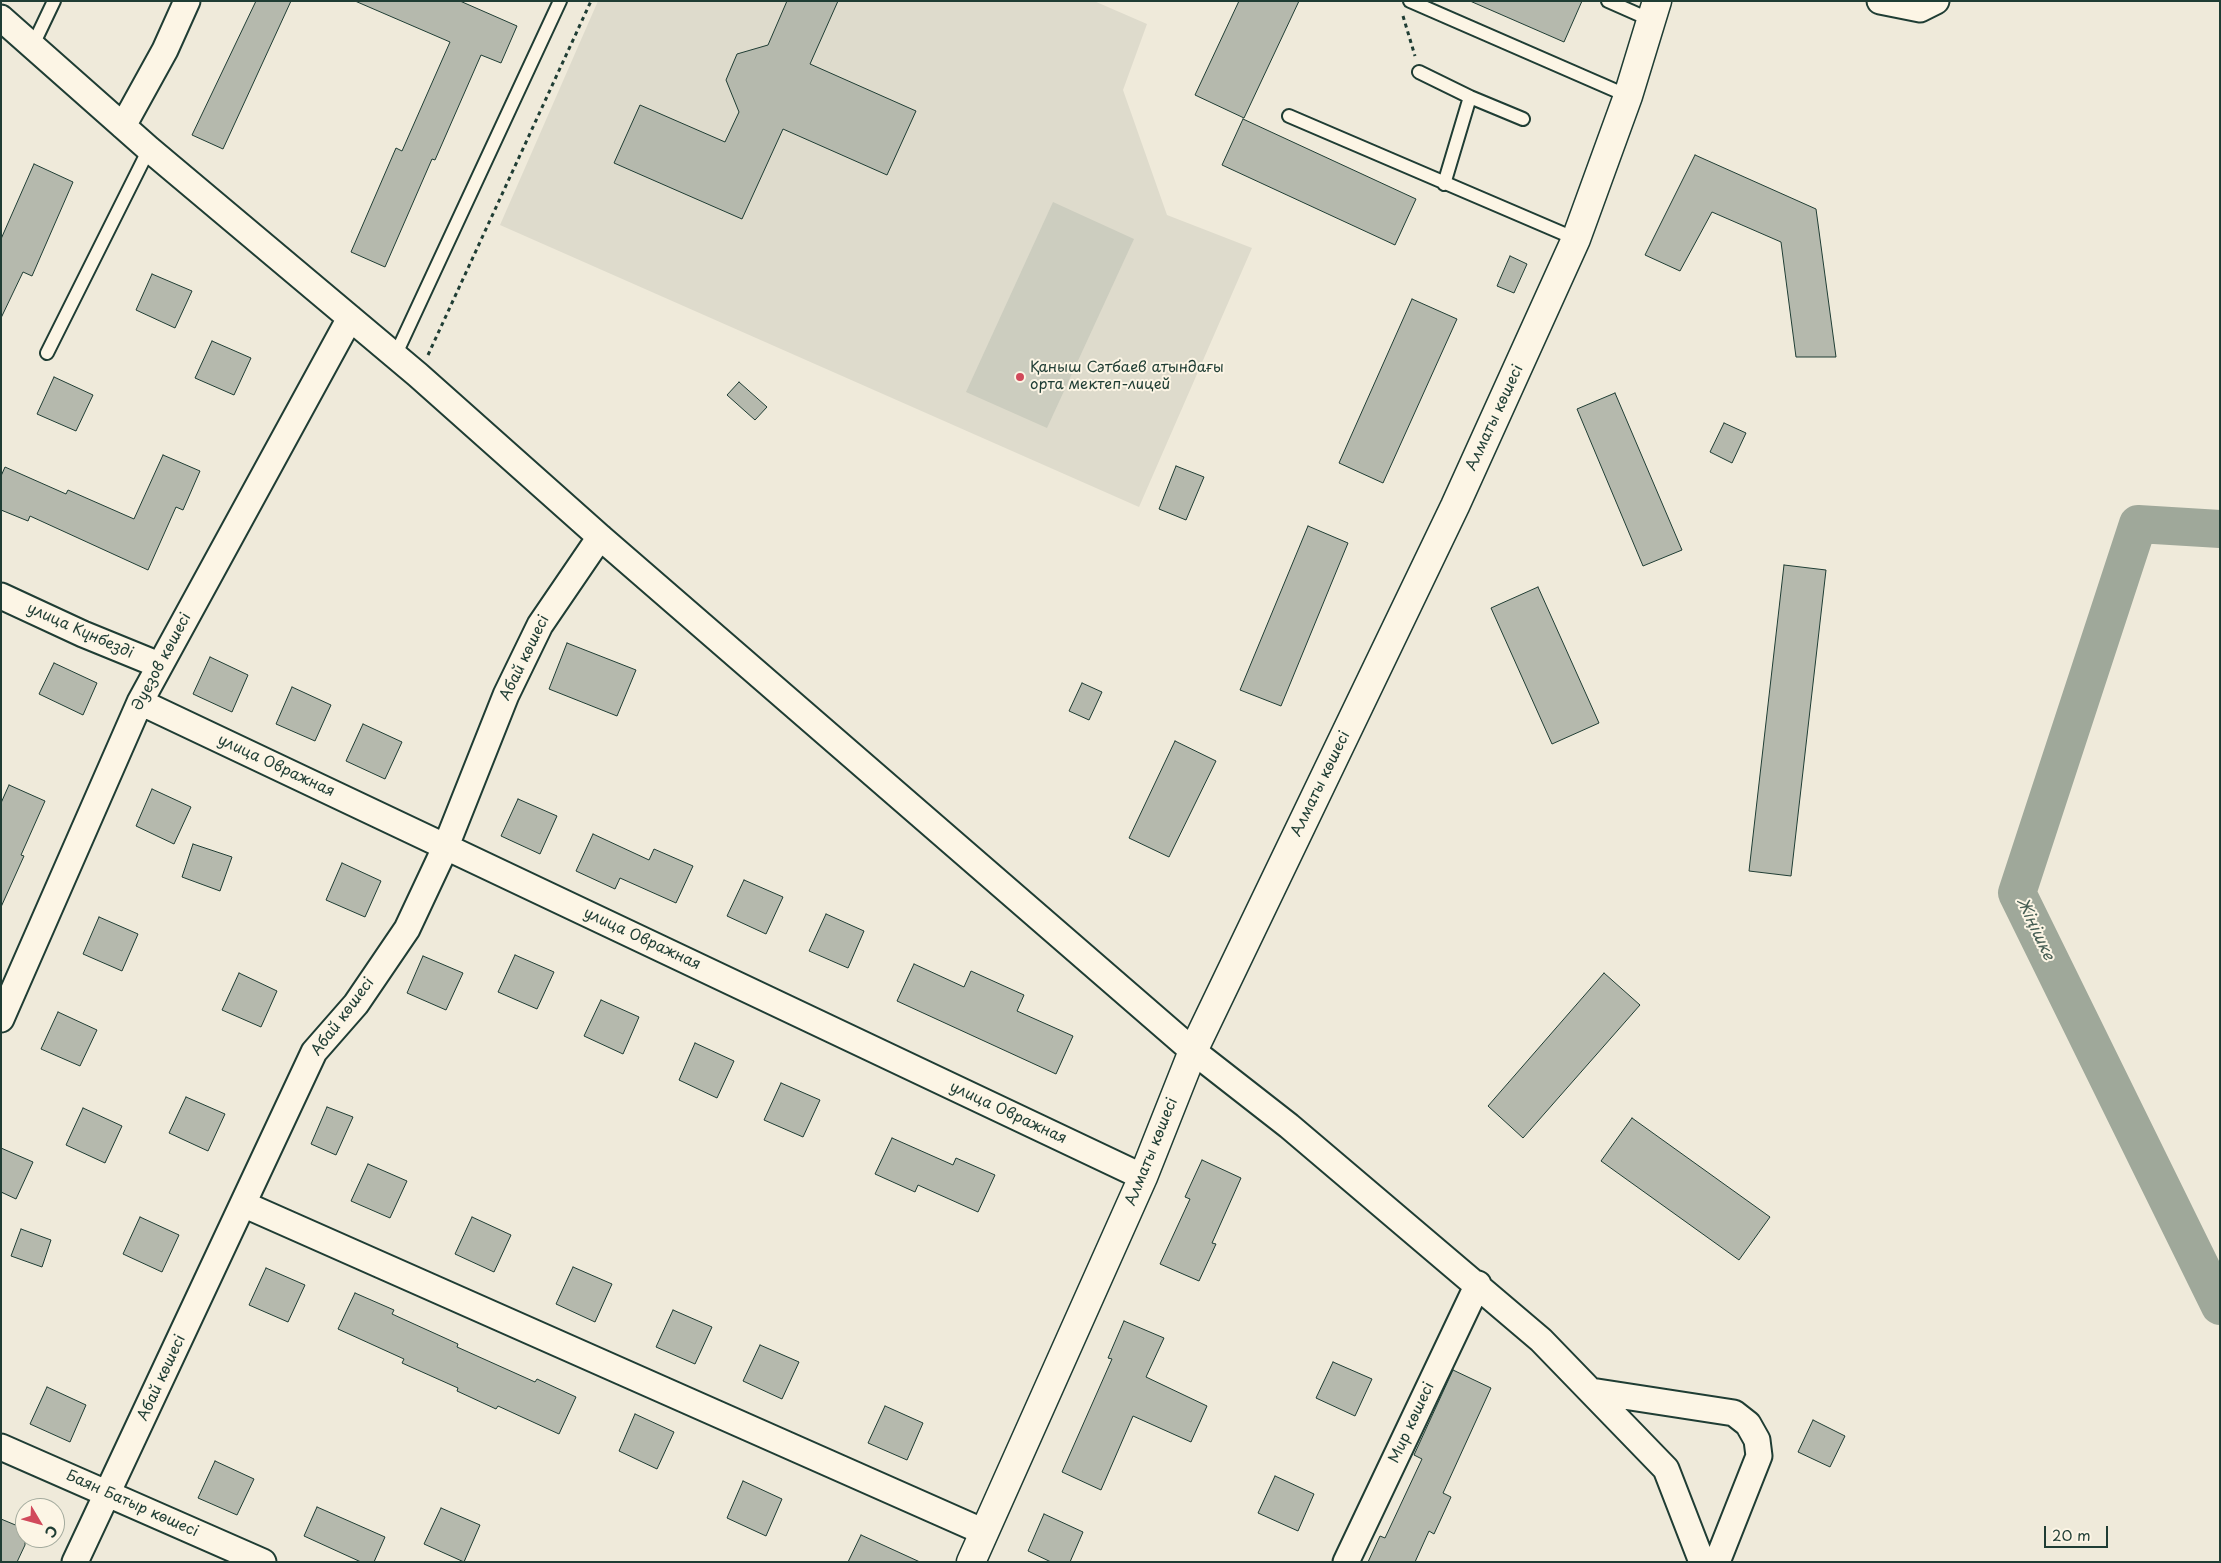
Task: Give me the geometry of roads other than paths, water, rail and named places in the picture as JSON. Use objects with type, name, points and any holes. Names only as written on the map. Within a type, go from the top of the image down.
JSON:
[{"type":"street","points":[[123,126],[165,50],[187,1]]},
{"type":"street","points":[[1880,1],[1920,9],[1936,1]]},
{"type":"street","name":"Алматы көшесі","points":[[971,1562],[1143,1177],[1194,1051],[1455,506],[1576,239],[1628,96],[1654,11]]},
{"type":"street","points":[[1,18],[149,149],[395,356],[600,537],[1194,1051],[1289,1126],[1478,1284],[1541,1340],[1666,1469],[1702,1562]]},
{"type":"street","name":"Әуезов көшесі","points":[[1,1019],[140,702],[350,318]]},
{"type":"street","name":"Абай көшесі","points":[[75,1562],[314,1052],[356,1004],[407,929],[446,846],[506,695],[540,625],[573,573],[600,537]]},
{"type":"street","name":"улица Күнбезді","points":[[1,596],[83,634],[160,665]]},
{"type":"street","name":"улица Овражная","points":[[140,702],[1143,1177]]},
{"type":"street","points":[[243,1204],[984,1532]]},
{"type":"street","name":"Мир көшесі","points":[[1346,1562],[1478,1284]]},
{"type":"street","points":[[1591,1391],[1734,1413],[1748,1424],[1757,1440],[1759,1456],[1717,1562]]},
{"type":"street","name":"Баян Батыр көшесі","points":[[1,1447],[263,1562]]},
{"type":"lane","points":[[33,46],[54,1]]},
{"type":"lane","points":[[1608,1],[1654,11]]},
{"type":"lane","points":[[395,356],[555,3]]},
{"type":"lane","points":[[1406,6],[1628,96]]},
{"type":"lane","points":[[1419,72],[1470,97],[1523,119]]},
{"type":"lane","points":[[1444,184],[1470,97]]},
{"type":"lane","points":[[1289,116],[1576,239]]},
{"type":"lane","points":[[47,353],[149,149]]},
{"type":"waterway","name":"Жіңішке","points":[[2220,529],[2138,524],[2017,893],[2220,1306]]},
{"type":"place","name":"Қаныш Сәтбаев атындағы орта мектеп-лицей","points":[[1020,377]]}]
